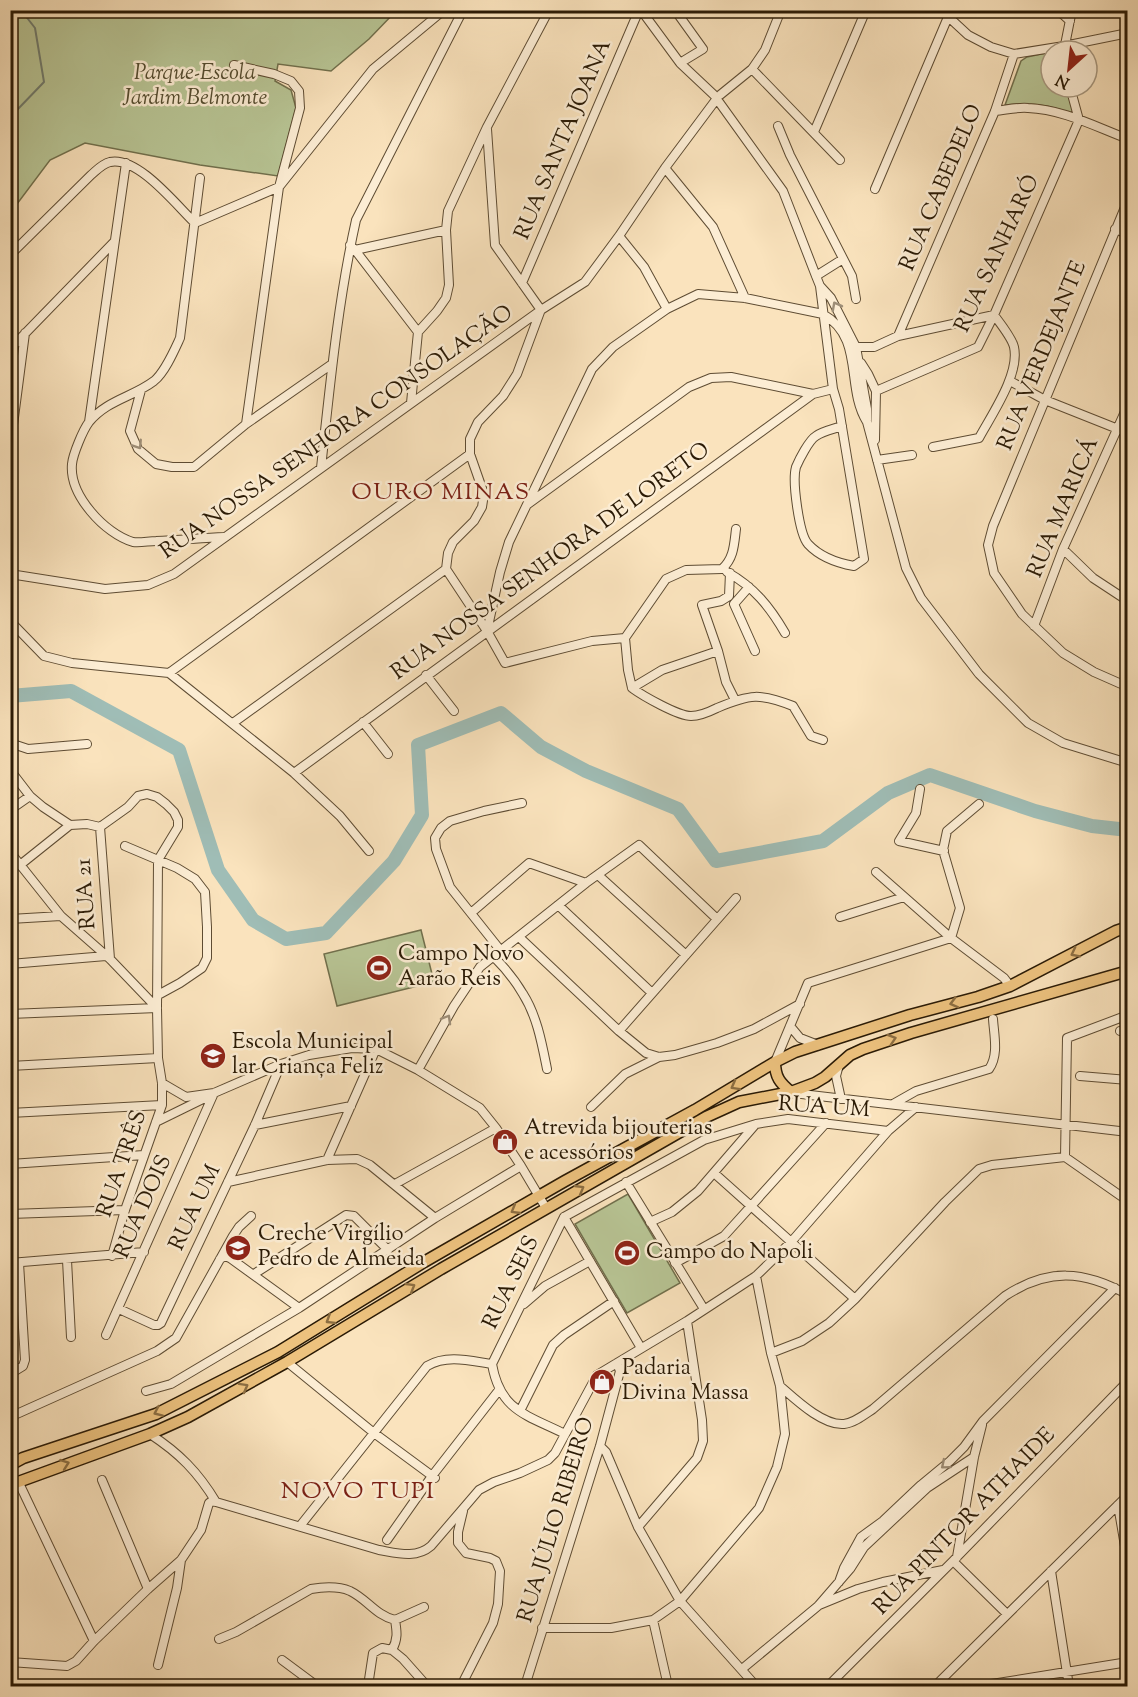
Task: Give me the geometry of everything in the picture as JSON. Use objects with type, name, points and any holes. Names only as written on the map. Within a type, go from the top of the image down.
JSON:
[{"type":"highway","points":[[10,1465],[23,1458],[156,1414],[278,1352],[423,1263],[795,1052],[1010,986],[1128,927]]},
{"type":"highway","points":[[14,1483],[150,1434],[188,1417],[287,1362],[546,1208],[706,1118],[739,1102],[791,1092],[815,1083],[850,1055],[863,1049],[1128,971]]},
{"type":"highway","points":[[775,1062],[776,1077],[791,1092]]},
{"type":"street","points":[[195,223],[279,187],[373,69],[444,10]]},
{"type":"street","points":[[321,468],[332,363],[356,219],[463,10]]},
{"type":"street","points":[[411,403],[418,332],[446,298],[449,285],[446,230],[448,211],[487,127],[549,10]]},
{"type":"street","points":[[640,10],[680,63],[717,98],[783,191],[820,286],[833,389],[839,409],[842,426],[864,559],[854,566],[841,564],[819,554],[806,543],[798,512],[796,469],[804,451],[814,436],[842,426]]},
{"type":"street","name":"RUA SANTA JOANA","points":[[522,283],[640,10]]},
{"type":"street","points":[[675,10],[704,49],[680,63]]},
{"type":"street","name":"RUA NOSSA SENHORA CONSOLAÇÃO","points":[[10,574],[105,588],[148,585],[174,574],[541,310],[585,282],[717,98],[752,69],[765,50],[782,10]]},
{"type":"street","points":[[814,132],[866,10]]},
{"type":"street","points":[[940,10],[968,35],[991,47],[1014,54],[1039,52]]},
{"type":"street","points":[[1058,10],[1070,21]]},
{"type":"street","points":[[1066,39],[1072,10]]},
{"type":"street","points":[[875,189],[948,16]]},
{"type":"street","points":[[1099,40],[1128,33]]},
{"type":"street","name":"RUA CABEDELO","points":[[898,336],[995,111],[1014,54]]},
{"type":"street","points":[[234,65],[274,74],[291,81],[299,91],[300,108],[279,187],[246,424]]},
{"type":"street","points":[[752,69],[840,160]]},
{"type":"street","points":[[1073,99],[1079,120]]},
{"type":"street","points":[[995,111],[1027,108],[1049,111],[1128,139]]},
{"type":"street","name":"RUA SANHARÓ","points":[[876,391],[978,347],[1079,120]]},
{"type":"street","points":[[778,126],[790,155],[852,276],[856,299]]},
{"type":"street","points":[[487,127],[495,245],[541,310],[517,374],[503,396],[478,422],[470,439],[470,454],[484,494],[482,507],[474,521],[453,542],[448,553],[446,568],[505,663],[592,641],[625,638]]},
{"type":"street","points":[[10,255],[91,174],[101,166],[112,162],[126,163],[146,175],[195,223]]},
{"type":"street","points":[[126,163],[89,422],[72,464],[75,485],[87,510],[110,530],[134,542],[226,537]]},
{"type":"street","points":[[665,168],[713,228],[745,298]]},
{"type":"street","points":[[89,422],[110,403],[141,390],[156,379],[180,338],[200,178]]},
{"type":"street","name":"RUA VERDEJANTE","points":[[1128,200],[993,526],[988,545],[994,573],[1022,614],[1063,652],[1094,672],[1128,687]]},
{"type":"street","points":[[1116,229],[1128,234]]},
{"type":"street","points":[[352,248],[446,230]]},
{"type":"street","points":[[619,236],[644,267],[667,309]]},
{"type":"street","points":[[10,349],[114,242]]},
{"type":"street","points":[[352,248],[418,332]]},
{"type":"street","points":[[816,276],[843,259]]},
{"type":"street","points":[[820,286],[831,297],[856,347],[867,409],[867,422],[906,568],[921,598],[979,674],[1028,723],[1063,743],[1128,763]]},
{"type":"street","points":[[487,631],[509,542],[592,369],[613,347],[667,309],[698,294],[745,298],[823,314],[840,327],[850,350],[860,411],[867,422]]},
{"type":"street","points":[[856,347],[874,346],[898,336],[994,315],[1014,346],[1015,367],[1010,381],[979,438],[933,447]]},
{"type":"street","points":[[10,448],[25,333]]},
{"type":"street","points":[[859,361],[876,391],[875,451]]},
{"type":"street","points":[[141,390],[130,431],[138,449],[156,465],[194,467],[246,424],[332,363]]},
{"type":"street","points":[[527,505],[689,387],[711,378],[731,377],[813,394]]},
{"type":"street","points":[[1010,381],[1045,400],[1128,433]]},
{"type":"street","name":"RUA NOSSA SENHORA DE LORETO","points":[[294,773],[813,394],[833,389]]},
{"type":"street","name":"RUA MARICÁ","points":[[1034,626],[1063,549],[1128,405]]},
{"type":"street","points":[[169,673],[470,454]]},
{"type":"street","points":[[877,460],[912,455]]},
{"type":"street","points":[[735,700],[726,682],[702,605],[721,601],[729,596],[726,571],[734,551],[736,530]]},
{"type":"street","points":[[1063,549],[1093,578],[1126,598]]},
{"type":"street","points":[[233,723],[446,568]]},
{"type":"street","points":[[784,633],[774,613],[749,587],[726,571],[686,570],[666,579],[625,638],[632,688],[679,714],[693,717],[735,700],[750,696],[764,696],[794,706],[811,736],[823,740]]},
{"type":"street","points":[[749,587],[734,604],[734,608],[755,651]]},
{"type":"street","points":[[10,621],[44,656],[72,663],[169,673],[294,773],[340,816],[369,851]]},
{"type":"street","points":[[632,688],[662,670],[718,651]]},
{"type":"street","points":[[426,675],[453,711]]},
{"type":"street","points":[[363,722],[388,754]]},
{"type":"street","points":[[10,743],[28,749],[87,744]]},
{"type":"street","points":[[10,770],[30,796],[70,825]]},
{"type":"street","points":[[920,789],[916,813],[899,841],[944,851]]},
{"type":"street","points":[[10,866],[20,865],[70,825],[87,824],[100,827],[128,807],[138,796],[147,794],[157,796],[174,812],[178,820],[178,827],[158,860]]},
{"type":"street","points":[[10,810],[30,796]]},
{"type":"street","points":[[501,951],[450,886],[436,849],[435,838],[441,828],[450,821],[522,803]]},
{"type":"street","points":[[951,938],[960,908],[944,851],[947,831],[979,804]]},
{"type":"street","name":"RUA 21","points":[[100,827],[108,957]]},
{"type":"street","points":[[418,1070],[454,1006],[480,968],[586,883],[639,845],[717,919]]},
{"type":"street","points":[[125,846],[195,879],[205,892],[207,958],[202,968],[158,995]]},
{"type":"street","points":[[10,852],[61,916],[108,957],[158,1008]]},
{"type":"street","name":"RUA TRÊS","points":[[112,1256],[125,1210],[162,1105],[162,1083],[158,1058],[158,860]]},
{"type":"street","points":[[471,913],[529,863],[586,883]]},
{"type":"street","points":[[876,872],[951,938],[1004,978],[1010,986]]},
{"type":"street","points":[[598,875],[686,955]]},
{"type":"street","points":[[619,1031],[736,897]]},
{"type":"street","points":[[840,917],[904,897]]},
{"type":"street","points":[[558,905],[652,993]]},
{"type":"street","points":[[10,919],[61,916]]},
{"type":"street","points":[[519,937],[619,1031],[646,1053],[659,1057]]},
{"type":"street","points":[[775,1062],[808,983],[951,938]]},
{"type":"street","points":[[10,964],[108,957]]},
{"type":"street","points":[[494,957],[508,971],[524,995],[539,1032],[548,1070]]},
{"type":"street","points":[[996,972],[1025,979]]},
{"type":"street","points":[[591,1107],[625,1074],[659,1057],[675,1055],[754,1029],[800,1004]]},
{"type":"street","points":[[10,1014],[158,1008]]},
{"type":"street","points":[[1065,1157],[1067,1038],[1128,1015]]},
{"type":"street","points":[[891,1105],[916,1091],[989,1069],[994,1062],[993,1018]]},
{"type":"street","points":[[790,1026],[800,1038],[818,1045]]},
{"type":"street","points":[[156,1122],[214,1093],[281,1064],[309,1055],[352,1048],[376,1049],[418,1070],[480,1108],[496,1128],[546,1208]]},
{"type":"street","points":[[327,1160],[376,1049]]},
{"type":"street","points":[[10,1066],[158,1058]]},
{"type":"street","points":[[839,1063],[836,1076],[841,1099]]},
{"type":"street","name":"RUA UM","points":[[119,1308],[154,1325],[161,1323],[255,1125],[281,1064]]},
{"type":"street","points":[[1080,1076],[1128,1080]]},
{"type":"street","points":[[162,1083],[186,1097],[214,1093]]},
{"type":"street","points":[[10,1662],[67,1666],[76,1661],[148,1589],[181,1560],[201,1530],[209,1503],[212,1501],[300,1526],[383,1545],[405,1554],[428,1548],[479,1490],[548,1460],[555,1454],[597,1375],[687,1321],[756,1275],[792,1241],[888,1131],[916,1107],[916,1091]]},
{"type":"street","points":[[791,1092],[1128,1132]]},
{"type":"street","name":"RUA DOIS","points":[[106,1335],[214,1093]]},
{"type":"street","points":[[10,1113],[162,1105]]},
{"type":"street","points":[[255,1125],[351,1106]]},
{"type":"street","name":"RUA UM","points":[[564,1217],[704,1140],[756,1124],[788,1119],[888,1131]]},
{"type":"street","points":[[675,1263],[724,1236],[826,1123]]},
{"type":"street","points":[[650,1222],[672,1212],[698,1191],[756,1124]]},
{"type":"street","points":[[394,1184],[496,1128]]},
{"type":"street","points":[[10,1164],[144,1155]]},
{"type":"street","points":[[771,1353],[802,1341],[829,1323],[855,1299],[979,1169],[992,1165],[1065,1157],[1128,1201]]},
{"type":"street","points":[[228,1182],[327,1160],[357,1159],[370,1165],[435,1218]]},
{"type":"street","points":[[146,1391],[171,1384],[299,1308],[435,1218],[521,1166]]},
{"type":"street","points":[[714,1173],[855,1299]]},
{"type":"street","points":[[626,1182],[704,1309]]},
{"type":"street","points":[[10,1214],[125,1210]]},
{"type":"street","points":[[254,1274],[346,1215],[354,1216],[388,1250]]},
{"type":"street","points":[[10,1417],[157,1351],[176,1338],[239,1227],[251,1216]]},
{"type":"street","points":[[564,1217],[641,1348]]},
{"type":"street","name":"RUA SEIS","points":[[492,1364],[564,1217]]},
{"type":"street","points":[[10,1374],[22,1366],[25,1360],[15,1263],[144,1252]]},
{"type":"street","points":[[220,1259],[225,1256],[230,1258],[299,1308]]},
{"type":"street","points":[[67,1260],[71,1337]]},
{"type":"street","points":[[520,1310],[545,1286],[590,1261]]},
{"type":"street","points":[[543,1628],[611,1628],[653,1620],[680,1601],[759,1508],[777,1467],[784,1434],[780,1386],[771,1353],[756,1275]]},
{"type":"street","points":[[780,1386],[815,1414],[830,1422],[843,1424],[854,1421],[873,1409],[1005,1296],[1022,1285],[1041,1278],[1069,1275],[1092,1279],[1128,1295]]},
{"type":"street","points":[[839,1582],[861,1537],[883,1521],[950,1461],[964,1447],[983,1421],[1115,1288]]},
{"type":"street","points":[[520,1411],[553,1345],[614,1301]]},
{"type":"street","points":[[638,1527],[697,1458],[703,1441],[687,1321]]},
{"type":"street","points":[[300,1526],[433,1362],[460,1359],[492,1364],[499,1390],[511,1405],[565,1434]]},
{"type":"street","points":[[287,1362],[374,1433],[433,1477]]},
{"type":"street","name":"RUA JÚLIO RIBEIRO","points":[[525,1686],[600,1446],[620,1371],[617,1363]]},
{"type":"street","name":"RUA PINTOR ATHAIDE","points":[[828,1686],[1128,1381]]},
{"type":"street","points":[[383,1545],[499,1390]]},
{"type":"street","points":[[983,1421],[955,1559],[1007,1614]]},
{"type":"street","points":[[150,1434],[165,1444],[196,1472],[216,1502]]},
{"type":"street","points":[[600,1446],[606,1452],[638,1527],[680,1601],[756,1686]]},
{"type":"street","points":[[742,1669],[818,1606],[850,1569],[864,1546],[927,1488],[974,1457]]},
{"type":"street","points":[[102,1480],[148,1589]]},
{"type":"street","points":[[14,1483],[94,1641]]},
{"type":"street","points":[[935,1686],[1128,1495]]},
{"type":"street","points":[[461,1686],[493,1623],[498,1604],[500,1571],[496,1561],[485,1556],[466,1553],[458,1543],[458,1532],[467,1504]]},
{"type":"street","points":[[1118,1505],[1128,1564]]},
{"type":"street","points":[[158,1665],[177,1588],[181,1560]]},
{"type":"street","points":[[818,1606],[874,1584],[944,1569]]},
{"type":"street","points":[[1051,1571],[1069,1686]]},
{"type":"street","points":[[219,1639],[236,1632],[311,1589],[322,1587],[348,1590],[382,1616],[395,1620],[424,1607]]},
{"type":"street","points":[[392,1650],[398,1633],[395,1620]]},
{"type":"street","points":[[653,1620],[668,1686]]},
{"type":"street","points":[[368,1686],[373,1653],[382,1648],[392,1650],[403,1659],[427,1686]]},
{"type":"street","points":[[282,1660],[317,1686]]},
{"type":"street","points":[[979,1686],[1128,1662]]},
{"type":"green space","name":"Parque-Escola Jardim Belmonte","points":[[11,11],[396,11],[369,39],[331,71],[278,64],[275,81],[291,90],[296,108],[278,176],[200,165],[85,143],[50,160],[11,212]]},
{"type":"green space","points":[[1039,54],[1039,99],[1072,99],[1076,113],[1072,114],[1039,105],[1005,105],[1021,61]]},
{"type":"green space","name":"Campo Novo Aarão Reis","points":[[421,930],[434,982],[337,1006],[324,954]]},
{"type":"green space","name":"Campo do Napoli","points":[[628,1194],[680,1283],[627,1313],[575,1224]]},
{"type":"waterway","points":[[10,113],[17,110],[44,82],[35,28],[21,10]]},
{"type":"waterway","points":[[10,696],[71,691],[179,750],[218,870],[253,920],[286,939],[326,933],[394,861],[422,815],[418,745],[501,713],[541,747],[586,771],[678,809],[716,861],[823,841],[888,793],[930,775],[1035,811],[1092,826],[1128,830]]},
{"type":"place","name":"Campo Novo Aarão Reis","points":[[379,968]]},
{"type":"place","name":"Escola Municipal lar Criança Feliz","points":[[213,1056]]},
{"type":"place","name":"Atrevida bijouterias e acessórios","points":[[505,1142]]},
{"type":"place","name":"Creche Virgílio Pedro de Almeida","points":[[238,1248]]},
{"type":"place","name":"Campo do Napoli","points":[[627,1253]]},
{"type":"place","name":"Padaria Divina Massa","points":[[602,1382]]},
{"type":"district","name":"OURO MINAS","points":[[441,493]]},
{"type":"district","name":"NOVO TUPI","points":[[358,1492]]}]
